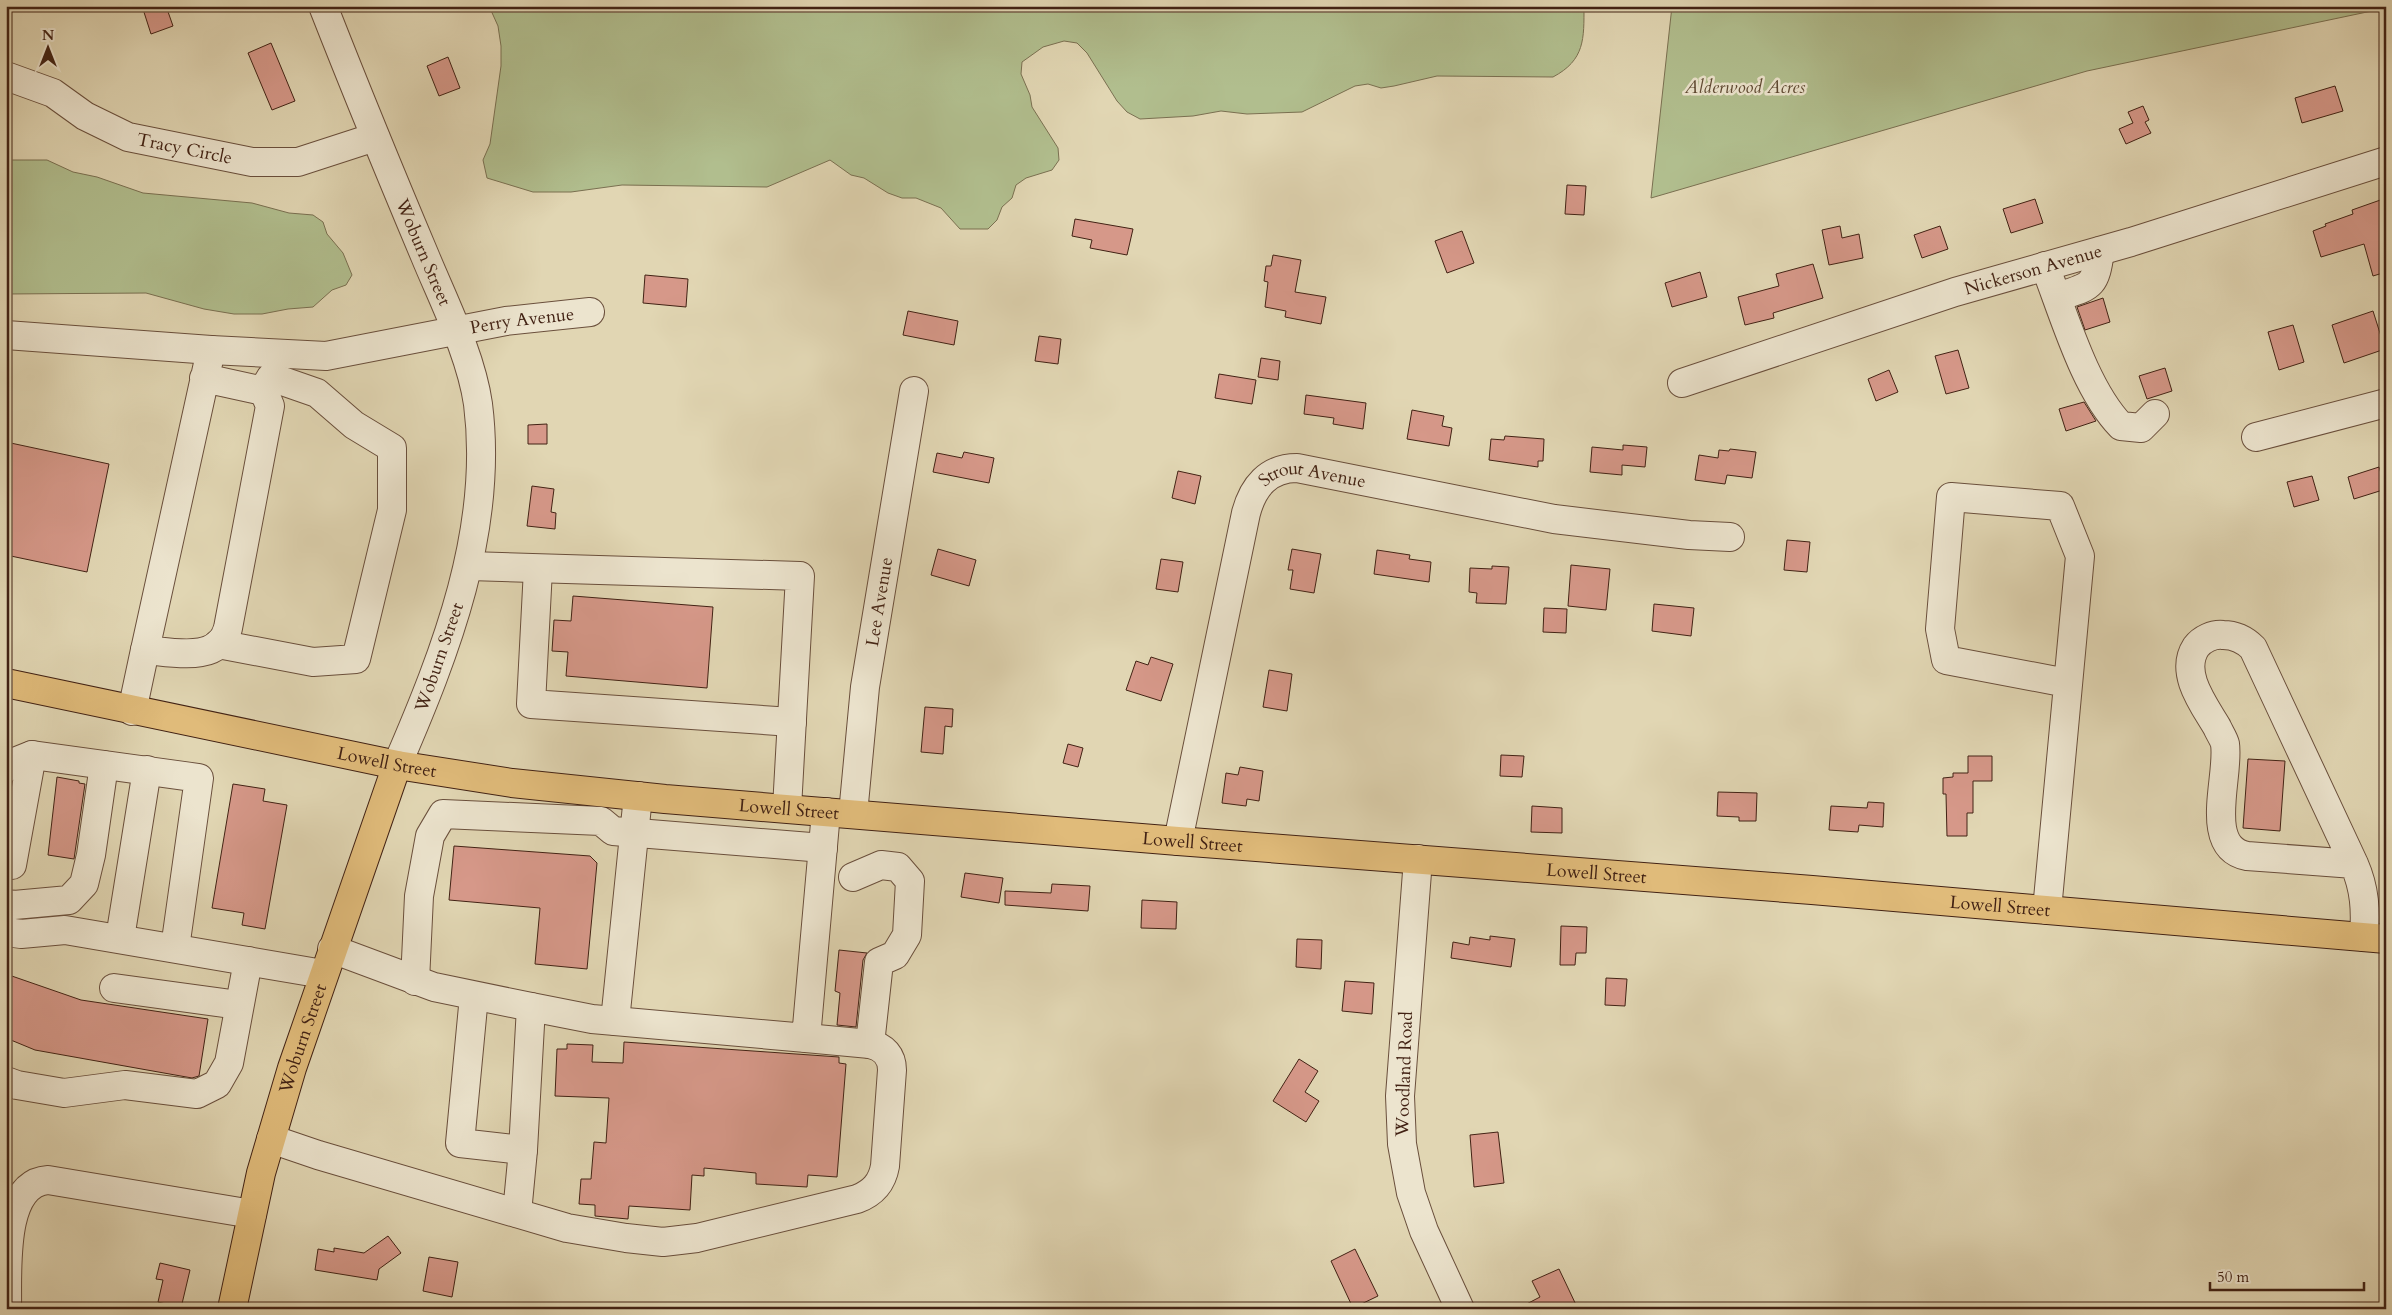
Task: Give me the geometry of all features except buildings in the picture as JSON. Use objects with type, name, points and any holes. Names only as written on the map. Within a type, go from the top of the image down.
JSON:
[{"type":"main road","name":"Lowell Street","points":[[6,683],[132,711],[398,765],[512,783],[826,812],[2375,938]]},
{"type":"main road","name":"Woburn Street","points":[[232,1309],[252,1214],[292,1068],[323,974],[398,765]]},
{"type":"street","name":"Woburn Street","points":[[323,6],[456,332],[472,378],[480,426],[479,482],[468,566],[455,611],[422,705],[398,765]]},
{"type":"street","name":"Tracy Circle","points":[[6,76],[53,93],[85,116],[128,137],[252,162],[298,162],[375,136]]},
{"type":"street","name":"Nickerson Avenue","points":[[1682,382],[1955,292],[2100,251],[2386,161]]},
{"type":"street","points":[[2057,297],[2086,288],[2097,276],[2100,251]]},
{"type":"street","points":[[2045,266],[2091,382],[2109,413],[2121,426],[2141,428],[2155,414]]},
{"type":"street","name":"Perry Avenue","points":[[6,335],[210,350],[326,356],[506,321],[590,312]]},
{"type":"street","points":[[132,711],[210,350]]},
{"type":"street","points":[[218,644],[313,662],[356,658],[392,510],[392,448],[354,425],[317,393],[271,377],[262,392]]},
{"type":"street","points":[[145,650],[203,654],[218,644],[226,635],[228,628],[270,410],[269,402],[262,392],[204,378]]},
{"type":"street","name":"Lee Avenue","points":[[852,814],[865,687],[914,391]]},
{"type":"street","points":[[2256,437],[2386,403]]},
{"type":"street","name":"Strout Avenue","points":[[1178,841],[1246,513],[1255,489],[1275,472],[1287,469],[1302,469],[1554,518],[1730,537]]},
{"type":"street","points":[[2047,910],[2080,556],[2060,506],[1951,497],[1940,629],[1946,660],[2067,683]]},
{"type":"street","points":[[468,566],[800,576],[787,808]]},
{"type":"street","points":[[538,569],[531,704],[792,722]]},
{"type":"street","points":[[2354,864],[2247,856],[2237,854],[2225,842],[2221,828],[2225,743],[2196,691],[2191,672],[2193,654],[2202,641],[2218,635],[2236,636],[2253,648],[2354,864],[2375,938]]},
{"type":"street","points":[[12,865],[32,755]]},
{"type":"street","points":[[6,768],[17,760],[32,755],[199,778],[175,948]]},
{"type":"street","points":[[6,904],[14,905],[69,900],[84,884],[91,855],[104,765]]},
{"type":"street","points":[[120,938],[146,770]]},
{"type":"street","points":[[601,792],[601,821]]},
{"type":"street","points":[[615,1021],[638,796]]},
{"type":"street","points":[[806,1038],[826,812]]},
{"type":"street","points":[[415,980],[419,896],[430,836],[443,814],[601,821],[613,831],[634,831],[823,848]]},
{"type":"street","name":"Woodland Road","points":[[1418,859],[1400,1096],[1402,1144],[1409,1185],[1424,1231],[1460,1309]]},
{"type":"street","points":[[853,877],[881,865],[898,867],[910,881],[907,934],[895,955],[879,962],[870,1044]]},
{"type":"street","points":[[6,932],[21,934],[65,930],[323,974]]},
{"type":"street","points":[[272,1139],[318,1155],[567,1228],[663,1242],[697,1238],[864,1196],[876,1187],[884,1173],[892,1070],[887,1052],[880,1047],[870,1044],[615,1021],[530,1008],[474,996],[415,980],[332,949]]},
{"type":"street","points":[[6,1081],[17,1086],[64,1093],[125,1085],[197,1094],[217,1084],[229,1063],[248,961]]},
{"type":"street","points":[[114,988],[240,1005]]},
{"type":"street","points":[[474,996],[460,1143],[523,1150]]},
{"type":"street","points":[[517,1213],[523,1150],[530,1008]]},
{"type":"street","points":[[7,1309],[8,1236],[20,1196],[24,1191],[42,1181],[252,1214]]},
{"type":"green space","points":[[489,6],[1584,6],[1584,29],[1577,56],[1564,70],[1553,77],[1437,76],[1381,88],[1368,84],[1355,86],[1302,112],[1247,114],[1221,111],[1193,116],[1140,119],[1127,112],[1117,101],[1087,53],[1077,43],[1064,41],[1043,47],[1022,62],[1021,74],[1030,95],[1032,107],[1058,148],[1059,160],[1052,170],[1026,178],[1016,185],[1012,198],[1002,207],[997,220],[988,229],[960,229],[941,208],[916,198],[902,198],[888,193],[864,178],[851,175],[830,160],[767,187],[622,185],[571,192],[533,192],[487,178],[483,160],[490,144],[501,66],[498,26]]},
{"type":"green space","name":"Alderwood Acres","points":[[1672,6],[2386,6],[2386,8],[2087,71],[1651,198]]},
{"type":"green space","points":[[6,160],[47,160],[73,172],[97,177],[143,193],[252,203],[289,213],[313,215],[323,222],[327,234],[343,253],[352,275],[346,285],[332,290],[313,307],[262,314],[234,314],[204,309],[146,293],[6,294]]}]
